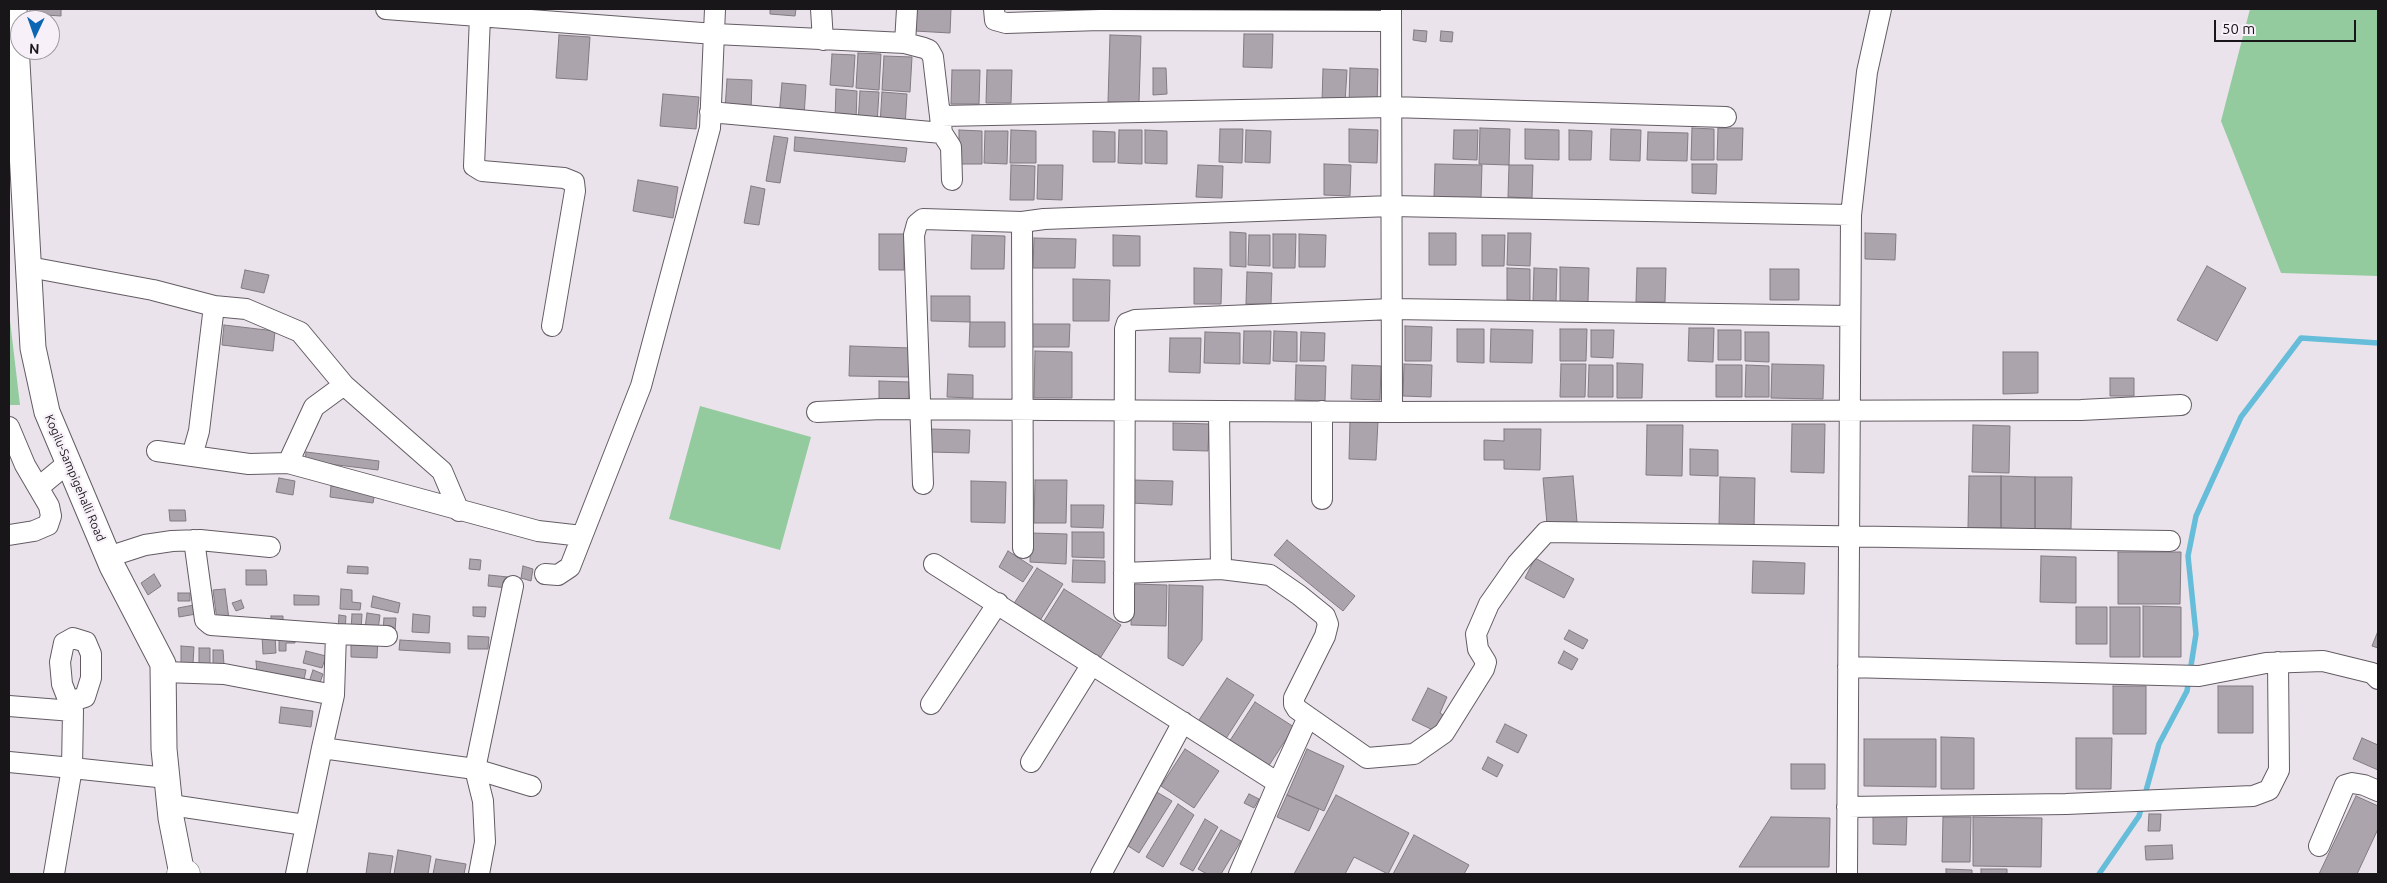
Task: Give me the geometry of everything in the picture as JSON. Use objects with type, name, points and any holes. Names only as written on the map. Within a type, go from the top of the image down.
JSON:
[{"type":"street","name":"Kogilu-Sampigehalli Road","points":[[14,9],[33,348],[46,412],[108,557],[163,664],[164,749],[183,874]]},
{"type":"street","points":[[386,9],[480,16],[620,18],[714,34],[905,43],[929,50],[933,57],[942,124],[951,147],[952,180]]},
{"type":"street","points":[[545,574],[558,575],[570,567],[641,386],[710,128],[715,9]]},
{"type":"street","points":[[821,9],[823,40]]},
{"type":"street","points":[[905,43],[907,9]]},
{"type":"street","points":[[994,9],[995,20],[1006,23],[1157,14],[1391,15],[1392,412]]},
{"type":"street","points":[[1847,874],[1851,215],[1867,72],[1881,9]]},
{"type":"street","points":[[480,16],[474,166],[482,171],[564,178],[574,182],[575,191],[552,326]]},
{"type":"street","points":[[710,112],[942,124],[1391,107],[1726,117]]},
{"type":"street","points":[[923,484],[922,410],[914,236],[917,224],[923,219],[1022,222],[1044,218],[1391,206],[1851,215]]},
{"type":"street","points":[[1022,222],[1024,548]]},
{"type":"street","points":[[29,267],[153,290],[214,306],[246,309],[300,332],[344,385],[442,471],[459,511]]},
{"type":"street","points":[[192,456],[199,431],[214,306]]},
{"type":"street","points":[[1124,612],[1125,329],[1128,323],[1135,320],[1392,309],[1850,316]]},
{"type":"street","points":[[288,463],[314,407],[344,385]]},
{"type":"street","points":[[817,412],[922,410],[1850,412],[2081,410],[2181,405]]},
{"type":"street","points":[[1219,411],[1221,569]]},
{"type":"street","points":[[1322,411],[1322,498]]},
{"type":"street","points":[[9,427],[24,465],[49,506],[51,516],[48,526],[34,531],[9,535]]},
{"type":"street","points":[[156,451],[249,464],[288,463],[538,531],[582,536]]},
{"type":"street","points":[[38,487],[68,462]]},
{"type":"street","points":[[1124,573],[1221,569],[1270,575],[1325,616],[1328,624],[1325,636],[1294,698],[1294,704],[1297,709],[1367,758],[1414,754],[1444,733],[1484,669],[1485,658],[1478,648],[1476,634],[1489,604],[1518,564],[1546,532],[2170,541]]},
{"type":"street","points":[[108,557],[146,544],[194,540],[270,547]]},
{"type":"street","points":[[194,540],[205,620],[211,625],[386,636]]},
{"type":"street","points":[[934,564],[998,603],[1278,784]]},
{"type":"street","points":[[479,874],[485,842],[483,801],[475,769],[513,586]]},
{"type":"street","points":[[931,704],[998,603]]},
{"type":"street","points":[[296,874],[334,695],[336,634]]},
{"type":"street","points":[[1848,667],[2190,675],[2278,662],[2323,661],[2372,673],[2378,679]]},
{"type":"street","points":[[1847,807],[2143,801],[2254,796],[2269,790],[2279,770],[2278,662]]},
{"type":"street","points":[[1031,762],[1092,664]]},
{"type":"street","points":[[163,672],[224,674],[334,695]]},
{"type":"street","points":[[9,706],[71,706],[72,768],[54,874]]},
{"type":"street","points":[[1239,874],[1308,717]]},
{"type":"street","points":[[1101,874],[1183,722]]},
{"type":"street","points":[[322,748],[475,769],[531,786]]},
{"type":"street","points":[[9,762],[167,778]]},
{"type":"street","points":[[2320,846],[2345,785],[2352,783],[2364,785],[2378,792]]},
{"type":"street","points":[[171,805],[305,825]]},
{"type":"green space","points":[[2250,9],[2378,9],[2378,276],[2281,273],[2221,121]]},
{"type":"green space","points":[[9,312],[20,405],[9,405]]},
{"type":"green space","points":[[700,406],[811,437],[780,550],[669,519]]},
{"type":"building","points":[[61,9],[61,16],[60,10],[30,10]]},
{"type":"building","points":[[770,9],[796,9],[795,16],[770,14]]},
{"type":"building","points":[[916,9],[951,9],[950,33],[915,31]]},
{"type":"building","points":[[1414,30],[1427,31],[1426,42],[1413,40]]},
{"type":"building","points":[[1441,31],[1453,32],[1452,42],[1440,41]]},
{"type":"building","points":[[1244,34],[1273,34],[1272,68],[1243,67]]},
{"type":"building","points":[[559,35],[590,37],[587,80],[556,78]]},
{"type":"building","points":[[1110,35],[1141,36],[1139,103],[1108,102]]},
{"type":"building","points":[[858,53],[881,54],[879,90],[856,88]]},
{"type":"building","points":[[832,54],[855,55],[853,87],[830,85]]},
{"type":"building","points":[[884,56],[912,57],[910,92],[882,90]]},
{"type":"building","points":[[1153,68],[1166,68],[1167,94],[1153,95]]},
{"type":"building","points":[[1350,68],[1378,69],[1377,104],[1349,103]]},
{"type":"building","points":[[1323,69],[1347,70],[1345,103],[1322,102]]},
{"type":"building","points":[[952,70],[980,70],[979,104],[951,104]]},
{"type":"building","points":[[987,70],[1012,70],[1011,103],[986,103]]},
{"type":"building","points":[[727,79],[752,80],[751,112],[725,110]]},
{"type":"building","points":[[782,83],[806,85],[804,117],[779,116]]},
{"type":"building","points":[[836,89],[857,91],[856,121],[835,119]]},
{"type":"building","points":[[860,91],[879,92],[877,124],[858,123]]},
{"type":"building","points":[[882,92],[907,94],[905,126],[880,125]]},
{"type":"building","points":[[663,94],[699,97],[696,129],[660,126]]},
{"type":"building","points":[[1480,128],[1510,129],[1509,165],[1479,164]]},
{"type":"building","points":[[1692,128],[1714,129],[1714,160],[1691,160]]},
{"type":"building","points":[[1718,128],[1743,128],[1742,160],[1717,160]]},
{"type":"building","points":[[1220,129],[1243,129],[1242,163],[1219,162]]},
{"type":"building","points":[[1349,129],[1378,130],[1377,163],[1349,162]]},
{"type":"building","points":[[1525,129],[1559,130],[1559,160],[1525,159]]},
{"type":"building","points":[[1611,129],[1641,130],[1640,161],[1610,160]]},
{"type":"building","points":[[959,130],[982,131],[982,164],[959,164]]},
{"type":"building","points":[[1011,130],[1036,131],[1036,163],[1010,163]]},
{"type":"building","points":[[1119,130],[1142,130],[1142,164],[1118,163]]},
{"type":"building","points":[[1145,130],[1167,131],[1167,164],[1145,163]]},
{"type":"building","points":[[1246,130],[1271,131],[1270,163],[1245,162]]},
{"type":"building","points":[[1454,130],[1478,130],[1477,160],[1453,159]]},
{"type":"building","points":[[1569,130],[1592,131],[1591,160],[1569,160]]},
{"type":"building","points":[[985,131],[1008,131],[1007,164],[984,163]]},
{"type":"building","points":[[1093,131],[1115,132],[1115,162],[1093,162]]},
{"type":"building","points":[[1648,132],[1688,133],[1687,161],[1647,160]]},
{"type":"building","points":[[774,136],[788,138],[780,183],[766,181]]},
{"type":"building","points":[[795,137],[907,148],[905,162],[794,151]]},
{"type":"building","points":[[1324,164],[1351,165],[1350,196],[1324,195]]},
{"type":"building","points":[[1435,164],[1482,165],[1481,198],[1434,197]]},
{"type":"building","points":[[1692,164],[1717,164],[1716,194],[1692,193]]},
{"type":"building","points":[[1011,165],[1035,166],[1034,200],[1010,200]]},
{"type":"building","points":[[1038,165],[1063,165],[1062,200],[1037,199]]},
{"type":"building","points":[[1198,165],[1223,166],[1222,198],[1196,197]]},
{"type":"building","points":[[1509,165],[1533,165],[1532,198],[1508,197]]},
{"type":"building","points":[[638,180],[678,187],[673,218],[633,211]]},
{"type":"building","points":[[751,186],[765,189],[759,225],[744,223]]},
{"type":"building","points":[[1230,232],[1246,233],[1246,267],[1230,266]]},
{"type":"building","points":[[1429,233],[1456,233],[1456,265],[1429,265]]},
{"type":"building","points":[[1508,233],[1531,233],[1530,266],[1507,265]]},
{"type":"building","points":[[1865,233],[1896,234],[1895,260],[1865,259]]},
{"type":"building","points":[[879,234],[904,234],[904,270],[879,270]]},
{"type":"building","points":[[1273,234],[1296,234],[1295,268],[1273,268]]},
{"type":"building","points":[[1299,234],[1326,235],[1325,267],[1299,267]]},
{"type":"building","points":[[972,235],[1005,236],[1004,269],[971,269]]},
{"type":"building","points":[[1113,235],[1140,236],[1140,266],[1113,266]]},
{"type":"building","points":[[1249,235],[1270,235],[1270,266],[1248,265]]},
{"type":"building","points":[[1482,235],[1505,235],[1504,266],[1482,266]]},
{"type":"building","points":[[1034,238],[1076,239],[1075,268],[1033,268]]},
{"type":"building","points":[[2207,266],[2246,288],[2217,341],[2177,320]]},
{"type":"building","points":[[1560,267],[1589,268],[1588,302],[1560,301]]},
{"type":"building","points":[[1194,268],[1222,269],[1221,304],[1194,304]]},
{"type":"building","points":[[1507,268],[1530,269],[1530,301],[1507,300]]},
{"type":"building","points":[[1534,268],[1557,269],[1556,302],[1533,301]]},
{"type":"building","points":[[1637,268],[1666,268],[1665,302],[1636,302]]},
{"type":"building","points":[[1770,269],[1799,269],[1799,300],[1770,300]]},
{"type":"building","points":[[245,270],[269,275],[264,293],[241,288]]},
{"type":"building","points":[[1247,272],[1272,273],[1271,304],[1246,304]]},
{"type":"building","points":[[1073,279],[1110,280],[1109,321],[1073,321]]},
{"type":"building","points":[[931,296],[970,296],[970,322],[931,321]]},
{"type":"building","points":[[970,322],[1005,322],[1005,347],[969,347]]},
{"type":"building","points":[[1032,324],[1070,324],[1069,347],[1031,347]]},
{"type":"building","points":[[224,325],[275,331],[273,351],[222,345]]},
{"type":"building","points":[[1405,326],[1432,327],[1431,361],[1405,361]]},
{"type":"building","points":[[1689,328],[1714,328],[1713,362],[1688,361]]},
{"type":"building","points":[[1457,329],[1484,329],[1484,363],[1457,362]]},
{"type":"building","points":[[1491,329],[1533,330],[1532,363],[1490,362]]},
{"type":"building","points":[[1560,329],[1587,329],[1586,361],[1560,361]]},
{"type":"building","points":[[1591,330],[1614,330],[1613,358],[1591,357]]},
{"type":"building","points":[[1718,330],[1741,330],[1741,360],[1718,360]]},
{"type":"building","points":[[1244,331],[1271,331],[1270,364],[1243,363]]},
{"type":"building","points":[[1274,331],[1297,332],[1297,362],[1273,361]]},
{"type":"building","points":[[1205,332],[1240,333],[1240,364],[1204,363]]},
{"type":"building","points":[[1301,332],[1325,333],[1324,361],[1300,361]]},
{"type":"building","points":[[1745,332],[1769,332],[1769,362],[1745,361]]},
{"type":"building","points":[[1170,338],[1201,338],[1200,373],[1169,372]]},
{"type":"building","points":[[850,346],[910,348],[909,377],[849,376]]},
{"type":"building","points":[[1035,351],[1072,352],[1072,398],[1034,398]]},
{"type":"building","points":[[2003,352],[2038,352],[2038,393],[2003,394]]},
{"type":"building","points":[[1617,363],[1643,364],[1642,398],[1617,398]]},
{"type":"building","points":[[1404,364],[1432,365],[1431,397],[1403,396]]},
{"type":"building","points":[[1561,364],[1586,364],[1585,397],[1560,397]]},
{"type":"building","points":[[1772,364],[1824,365],[1823,399],[1771,398]]},
{"type":"building","points":[[1296,365],[1326,366],[1325,401],[1295,400]]},
{"type":"building","points":[[1352,365],[1381,366],[1380,400],[1351,399]]},
{"type":"building","points":[[1589,365],[1613,365],[1613,397],[1588,397]]},
{"type":"building","points":[[1716,365],[1742,365],[1742,397],[1716,397]]},
{"type":"building","points":[[1746,365],[1769,366],[1769,397],[1745,397]]},
{"type":"building","points":[[948,374],[973,375],[973,398],[947,397]]},
{"type":"building","points":[[2110,378],[2134,378],[2134,396],[2110,396]]},
{"type":"building","points":[[879,381],[909,382],[909,402],[879,401]]},
{"type":"building","points":[[1350,420],[1378,421],[1376,460],[1349,459]]},
{"type":"building","points":[[1173,423],[1209,424],[1208,451],[1173,450]]},
{"type":"building","points":[[1792,424],[1825,424],[1824,473],[1791,472]]},
{"type":"building","points":[[1647,425],[1683,425],[1682,476],[1646,475]]},
{"type":"building","points":[[1973,425],[2010,426],[2009,473],[1972,472]]},
{"type":"building","points":[[930,429],[970,430],[969,453],[930,452]]},
{"type":"building","points":[[1504,429],[1541,429],[1540,470],[1504,469],[1504,460],[1484,460],[1484,440],[1504,441]]},
{"type":"building","points":[[1690,449],[1718,450],[1718,476],[1690,475]]},
{"type":"building","points":[[306,452],[379,461],[378,470],[305,461]]},
{"type":"building","points":[[1573,476],[1577,522],[1547,524],[1543,478]]},
{"type":"building","points":[[1969,476],[2001,476],[2001,528],[1968,528]]},
{"type":"building","points":[[2001,476],[2035,477],[2035,529],[2001,528]]},
{"type":"building","points":[[1720,477],[1755,478],[1754,527],[1719,526]]},
{"type":"building","points":[[2035,477],[2072,477],[2071,529],[2035,529]]},
{"type":"building","points":[[279,478],[295,481],[293,495],[276,492]]},
{"type":"building","points":[[1035,480],[1067,480],[1066,523],[1034,523]]},
{"type":"building","points":[[1132,480],[1173,481],[1172,505],[1131,503]]},
{"type":"building","points":[[971,481],[1006,482],[1005,523],[971,522]]},
{"type":"building","points":[[331,486],[375,492],[373,503],[330,497]]},
{"type":"building","points":[[1071,505],[1104,505],[1103,528],[1071,527]]},
{"type":"building","points":[[169,510],[185,510],[186,521],[170,521]]},
{"type":"building","points":[[1072,532],[1104,532],[1104,558],[1072,557]]},
{"type":"building","points":[[1031,533],[1067,534],[1066,564],[1030,562]]},
{"type":"building","points":[[1287,540],[1355,596],[1343,611],[1274,555]]},
{"type":"building","points":[[1008,551],[1033,567],[1023,582],[999,567]]},
{"type":"building","points":[[2118,552],[2181,552],[2180,604],[2118,604]]},
{"type":"building","points":[[2041,556],[2076,557],[2076,603],[2040,602]]},
{"type":"building","points":[[1535,558],[1574,579],[1564,598],[1525,578]]},
{"type":"building","points":[[470,559],[481,560],[480,570],[469,569]]},
{"type":"building","points":[[1073,560],[1105,561],[1105,583],[1072,582]]},
{"type":"building","points":[[1753,561],[1805,563],[1804,594],[1752,593]]},
{"type":"building","points":[[348,566],[368,567],[368,574],[347,573]]},
{"type":"building","points":[[523,566],[533,569],[531,581],[521,578]]},
{"type":"building","points":[[1037,568],[1063,584],[1039,622],[1013,605]]},
{"type":"building","points":[[246,570],[266,570],[267,585],[246,585]]},
{"type":"building","points":[[154,574],[161,586],[148,595],[141,583]]},
{"type":"building","points":[[489,575],[508,577],[508,588],[488,586]]},
{"type":"building","points":[[1132,584],[1167,585],[1166,626],[1131,625]]},
{"type":"building","points":[[1169,585],[1203,586],[1202,640],[1183,666],[1168,658]]},
{"type":"building","points":[[225,589],[229,619],[217,620],[213,590]]},
{"type":"building","points":[[341,589],[352,590],[352,602],[361,603],[360,610],[340,609]]},
{"type":"building","points":[[1064,589],[1121,625],[1099,660],[1042,624]]},
{"type":"building","points":[[178,593],[190,593],[190,601],[178,601]]},
{"type":"building","points":[[294,595],[319,596],[319,605],[294,605]]},
{"type":"building","points":[[373,596],[400,603],[398,613],[371,607]]},
{"type":"building","points":[[241,600],[244,608],[236,611],[232,603]]},
{"type":"building","points":[[194,605],[196,614],[179,617],[178,608]]},
{"type":"building","points":[[2143,606],[2181,607],[2181,657],[2143,657]]},
{"type":"building","points":[[473,607],[486,607],[485,617],[473,616]]},
{"type":"building","points":[[2076,607],[2107,607],[2107,644],[2076,644]]},
{"type":"building","points":[[2110,607],[2140,607],[2140,657],[2110,657]]},
{"type":"building","points":[[367,613],[380,615],[378,630],[365,628]]},
{"type":"building","points":[[352,614],[362,614],[361,631],[351,630]]},
{"type":"building","points":[[413,614],[430,616],[429,633],[412,632]]},
{"type":"building","points":[[339,615],[346,616],[345,630],[338,629]]},
{"type":"building","points":[[271,616],[283,616],[283,624],[271,624]]},
{"type":"building","points":[[384,618],[396,618],[395,631],[383,630]]},
{"type":"building","points":[[1569,630],[1588,640],[1583,649],[1564,639]]},
{"type":"building","points":[[2378,631],[2378,648],[2372,646]]},
{"type":"building","points":[[279,634],[295,634],[295,643],[286,643],[286,651],[279,651]]},
{"type":"building","points":[[275,635],[276,653],[263,654],[262,636]]},
{"type":"building","points":[[351,636],[378,637],[377,658],[351,657]]},
{"type":"building","points":[[468,636],[489,637],[488,649],[468,649]]},
{"type":"building","points":[[400,640],[450,643],[450,653],[399,650]]},
{"type":"building","points":[[181,646],[194,647],[193,663],[181,663]]},
{"type":"building","points":[[199,648],[210,648],[210,666],[199,666]]},
{"type":"building","points":[[213,650],[223,650],[224,665],[213,665]]},
{"type":"building","points":[[306,651],[326,656],[322,668],[303,663]]},
{"type":"building","points":[[1564,651],[1578,659],[1572,670],[1558,663]]},
{"type":"building","points":[[256,661],[306,670],[303,684],[257,675]]},
{"type":"building","points":[[313,670],[323,674],[319,686],[309,682]]},
{"type":"building","points":[[1227,678],[1254,695],[1225,740],[1197,723]]},
{"type":"building","points":[[2113,686],[2146,686],[2146,734],[2113,734]]},
{"type":"building","points":[[2218,686],[2253,686],[2253,733],[2218,733]]},
{"type":"building","points":[[1428,688],[1447,697],[1440,713],[1443,715],[1435,731],[1412,720]]},
{"type":"building","points":[[1255,702],[1294,727],[1268,767],[1229,742]]},
{"type":"building","points":[[281,707],[313,711],[311,727],[279,723]]},
{"type":"building","points":[[1505,724],[1527,735],[1518,753],[1496,742]]},
{"type":"building","points":[[1941,737],[1974,738],[1974,789],[1941,789]]},
{"type":"building","points":[[2076,738],[2112,738],[2111,789],[2076,789]]},
{"type":"building","points":[[2362,738],[2378,745],[2378,770],[2353,759]]},
{"type":"building","points":[[1864,739],[1936,739],[1936,787],[1864,786]]},
{"type":"building","points":[[1185,749],[1219,771],[1194,808],[1161,786]]},
{"type":"building","points":[[1307,749],[1344,766],[1324,811],[1287,795]]},
{"type":"building","points":[[1488,757],[1503,765],[1497,777],[1482,769]]},
{"type":"building","points":[[1791,764],[1825,764],[1825,789],[1791,789]]},
{"type":"building","points":[[1155,791],[1172,801],[1139,853],[1122,842]]},
{"type":"building","points":[[1249,794],[1259,799],[1254,808],[1244,803]]},
{"type":"building","points":[[1287,795],[1319,809],[1309,831],[1277,817]]},
{"type":"building","points":[[1336,795],[1409,833],[1388,874],[1354,857],[1345,874],[1294,874]]},
{"type":"building","points":[[2356,796],[2378,806],[2378,829],[2357,874],[2319,874]]},
{"type":"building","points":[[1178,804],[1194,815],[1163,867],[1146,857]]},
{"type":"building","points":[[1873,814],[1907,814],[1906,845],[1873,844]]},
{"type":"building","points":[[2149,814],[2161,814],[2160,831],[2148,831]]},
{"type":"building","points":[[1771,817],[1830,818],[1829,867],[1739,867]]},
{"type":"building","points":[[1943,817],[1971,817],[1970,862],[1942,862]]},
{"type":"building","points":[[1973,817],[2042,818],[2041,867],[1973,866]]},
{"type":"building","points":[[1205,819],[1218,827],[1193,871],[1180,864]]},
{"type":"building","points":[[1221,830],[1241,841],[1221,874],[1207,874],[1198,869]]},
{"type":"building","points":[[1414,835],[1469,865],[1464,874],[1393,874]]},
{"type":"building","points":[[2172,845],[2173,859],[2146,860],[2145,846]]},
{"type":"building","points":[[398,850],[431,856],[428,874],[394,874]]},
{"type":"building","points":[[369,853],[393,856],[390,874],[366,874]]},
{"type":"building","points":[[436,859],[466,864],[464,874],[433,874]]},
{"type":"building","points":[[1946,869],[1972,870],[1972,874],[1946,874]]},
{"type":"building","points":[[1981,869],[2007,869],[2007,874],[1981,874]]},
{"type":"waterway","points":[[2099,874],[2139,816],[2159,744],[2187,691],[2196,634],[2188,556],[2196,516],[2241,417],[2301,338],[2378,343]]}]
